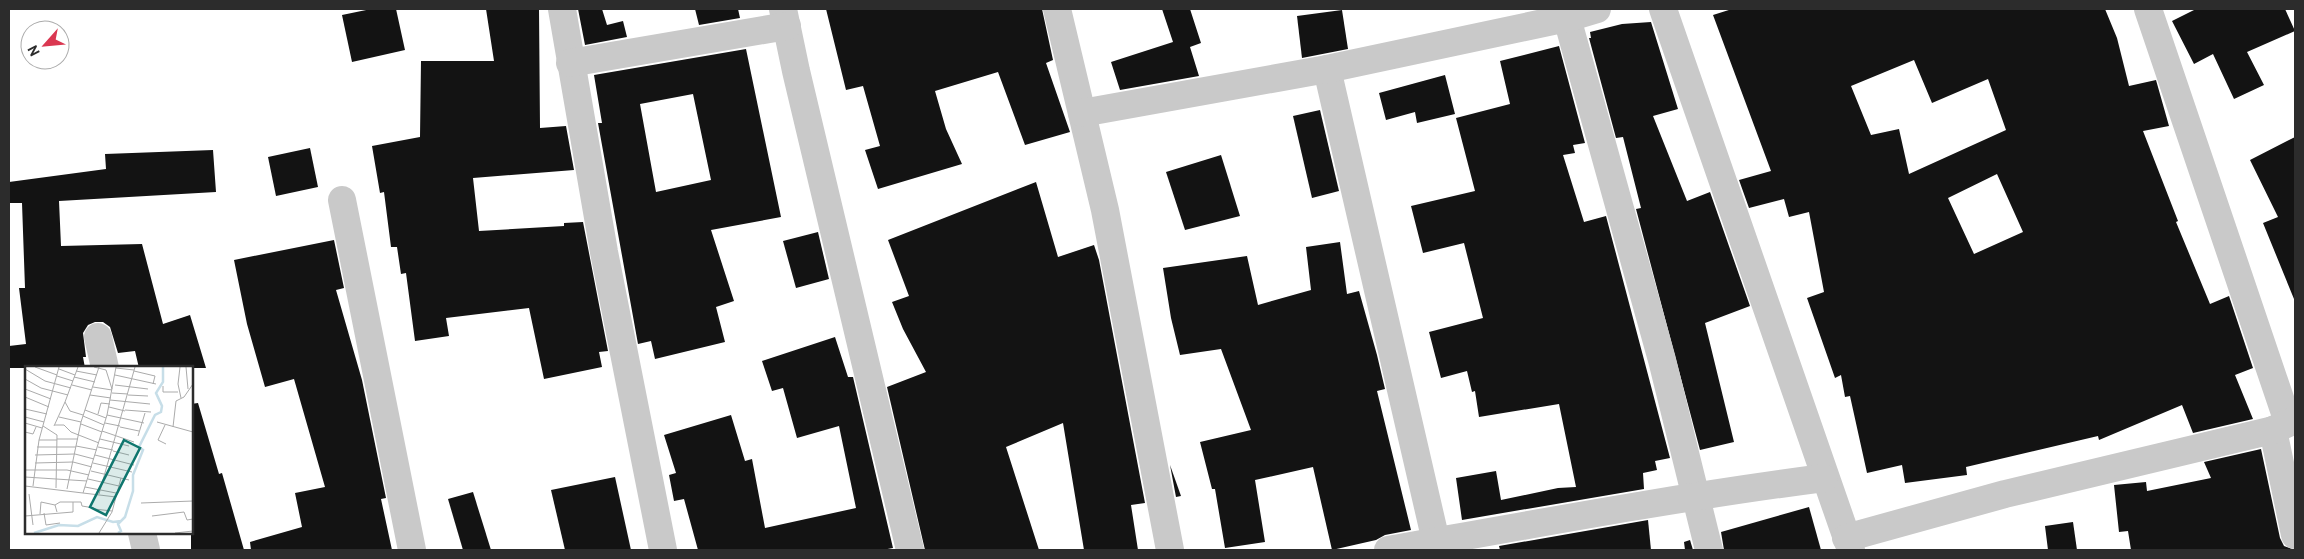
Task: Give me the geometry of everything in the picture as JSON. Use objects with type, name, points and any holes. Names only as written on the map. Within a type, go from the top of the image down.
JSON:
[{"type":"street","points":[[562,9],[604,252],[663,550]]},
{"type":"street","points":[[1057,9],[1105,210],[1170,550]]},
{"type":"street","points":[[1082,113],[1327,69],[1567,18],[1597,9]]},
{"type":"street","points":[[1663,9],[1848,544],[2005,494],[2285,424]]},
{"type":"street","points":[[2148,9],[2285,424],[2295,535]]},
{"type":"street","points":[[570,63],[785,17],[796,71],[910,550]]},
{"type":"street","points":[[1567,18],[1662,360],[1708,550]]},
{"type":"street","points":[[1327,69],[1437,546]]},
{"type":"street","points":[[342,200],[412,550]]},
{"type":"street","points":[[98,337],[105,366]]},
{"type":"street","points":[[1388,550],[1437,546],[1694,495],[1824,478]]},
{"type":"street","points":[[142,534],[146,550]]},
{"type":"building","points":[[371,9],[396,9],[405,50],[352,62],[342,15]]},
{"type":"building","points":[[486,9],[539,9],[540,128],[566,126],[574,170],[473,178],[479,231],[564,226],[564,223],[583,222],[608,351],[599,352],[602,367],[544,379],[529,308],[446,318],[449,336],[415,341],[406,273],[401,274],[397,247],[391,247],[384,192],[380,193],[372,146],[420,137],[421,61],[494,61]]},
{"type":"building","points":[[578,9],[602,9],[607,25],[623,21],[627,37],[585,45]]},
{"type":"building","points":[[695,9],[738,9],[740,18],[699,25]]},
{"type":"building","points":[[826,9],[1042,9],[1053,60],[1046,63],[1070,132],[1025,145],[998,72],[935,91],[946,129],[962,164],[878,189],[865,150],[880,146],[863,86],[846,90]]},
{"type":"building","points":[[1162,9],[1190,9],[1201,43],[1190,47],[1199,76],[1120,90],[1111,62],[1173,42]]},
{"type":"building","points":[[1732,9],[2105,9],[2117,38],[2129,86],[2156,80],[2169,126],[2143,131],[2178,221],[2176,222],[2210,304],[2229,296],[2253,368],[2235,375],[2253,419],[2193,433],[2182,405],[2099,440],[2098,436],[1966,467],[1967,475],[1905,483],[1902,465],[1867,473],[1850,396],[1845,397],[1841,375],[1835,378],[1807,298],[1824,292],[1809,212],[1789,217],[1784,199],[1749,208],[1739,180],[1771,171],[1713,15]],"holes":[[[1914,60],[1932,103],[1988,79],[2006,130],[1909,174],[1899,129],[1871,135],[1851,86]],[[1997,174],[2023,232],[1974,254],[1948,198]]]},
{"type":"building","points":[[2196,9],[2285,9],[2295,31],[2247,52],[2264,85],[2234,99],[2213,54],[2194,64],[2172,21]]},
{"type":"building","points":[[1342,10],[1348,49],[1302,58],[1297,16]]},
{"type":"building","points":[[1651,22],[1678,109],[1653,116],[1687,201],[1710,192],[1750,306],[1705,323],[1734,442],[1700,450],[1636,209],[1641,208],[1623,137],[1616,138],[1589,38],[1591,38],[1590,32],[1622,24]]},
{"type":"building","points":[[1559,46],[1585,143],[1573,145],[1575,153],[1563,155],[1584,222],[1606,216],[1670,458],[1655,461],[1657,470],[1643,473],[1644,489],[1462,520],[1456,478],[1496,471],[1501,500],[1558,488],[1576,487],[1559,404],[1479,417],[1475,391],[1472,392],[1467,371],[1441,378],[1429,332],[1483,318],[1464,243],[1423,253],[1411,206],[1475,191],[1456,118],[1510,104],[1500,61]]},
{"type":"building","points":[[746,49],[781,217],[711,230],[734,301],[716,307],[725,342],[655,359],[651,341],[638,344],[598,123],[602,123],[594,75]],"holes":[[[693,94],[711,180],[656,192],[640,104]]]},
{"type":"building","points":[[1445,75],[1455,114],[1417,123],[1415,112],[1386,120],[1379,93]]},
{"type":"building","points":[[1320,110],[1339,191],[1312,198],[1293,116]]},
{"type":"building","points":[[2295,137],[2294,299],[2263,223],[2278,217],[2250,160]]},
{"type":"building","points":[[310,148],[318,187],[276,196],[268,157]]},
{"type":"building","points":[[213,150],[216,192],[59,201],[61,246],[142,244],[163,324],[190,315],[206,368],[192,368],[192,366],[139,366],[135,351],[118,353],[110,327],[103,322],[95,322],[88,325],[83,333],[86,357],[83,357],[85,366],[25,366],[25,368],[9,368],[9,346],[26,344],[19,288],[25,288],[22,203],[9,203],[9,182],[106,169],[105,154]]},
{"type":"building","points":[[1221,155],[1240,216],[1185,230],[1166,172]]},
{"type":"building","points":[[1036,182],[1058,257],[1094,245],[1099,260],[1145,503],[1131,505],[1138,550],[1084,550],[1063,423],[1006,447],[1039,550],[925,550],[887,387],[926,372],[903,329],[892,302],[909,296],[888,240]]},
{"type":"building","points":[[818,232],[829,279],[796,288],[783,241]]},
{"type":"building","points":[[334,240],[344,288],[336,290],[362,380],[386,498],[381,499],[392,550],[251,550],[250,542],[302,527],[295,493],[325,487],[294,379],[265,387],[247,324],[234,260]]},
{"type":"building","points":[[1340,242],[1347,294],[1359,291],[1377,355],[1385,389],[1377,391],[1411,530],[1385,535],[1376,540],[1332,550],[1313,467],[1255,480],[1265,542],[1225,548],[1215,489],[1212,489],[1200,442],[1251,430],[1221,349],[1180,355],[1171,318],[1163,268],[1247,256],[1258,305],[1311,290],[1306,247]]},
{"type":"building","points":[[835,337],[848,377],[853,377],[893,548],[882,550],[698,550],[684,499],[674,501],[669,475],[676,473],[664,435],[731,415],[745,461],[752,459],[765,528],[856,508],[839,426],[797,438],[783,388],[772,391],[762,361]]},
{"type":"building","points":[[198,403],[219,474],[222,473],[244,550],[191,550],[192,404]]},
{"type":"building","points":[[2261,449],[2280,538],[2284,546],[2295,550],[2131,550],[2128,531],[2119,532],[2114,485],[2146,482],[2147,491],[2211,478],[2204,462]]},
{"type":"building","points":[[1170,465],[1181,496],[1176,497]]},
{"type":"building","points":[[615,477],[631,550],[565,550],[551,490]]},
{"type":"building","points":[[473,492],[491,550],[463,550],[448,499]]},
{"type":"building","points":[[1809,507],[1821,550],[1724,550],[1721,532]]},
{"type":"building","points":[[1648,520],[1651,550],[1500,550],[1499,546]]},
{"type":"building","points":[[2073,522],[2077,550],[2048,550],[2045,526]]},
{"type":"building","points":[[1690,540],[1693,550],[1685,550],[1684,542]]}]
